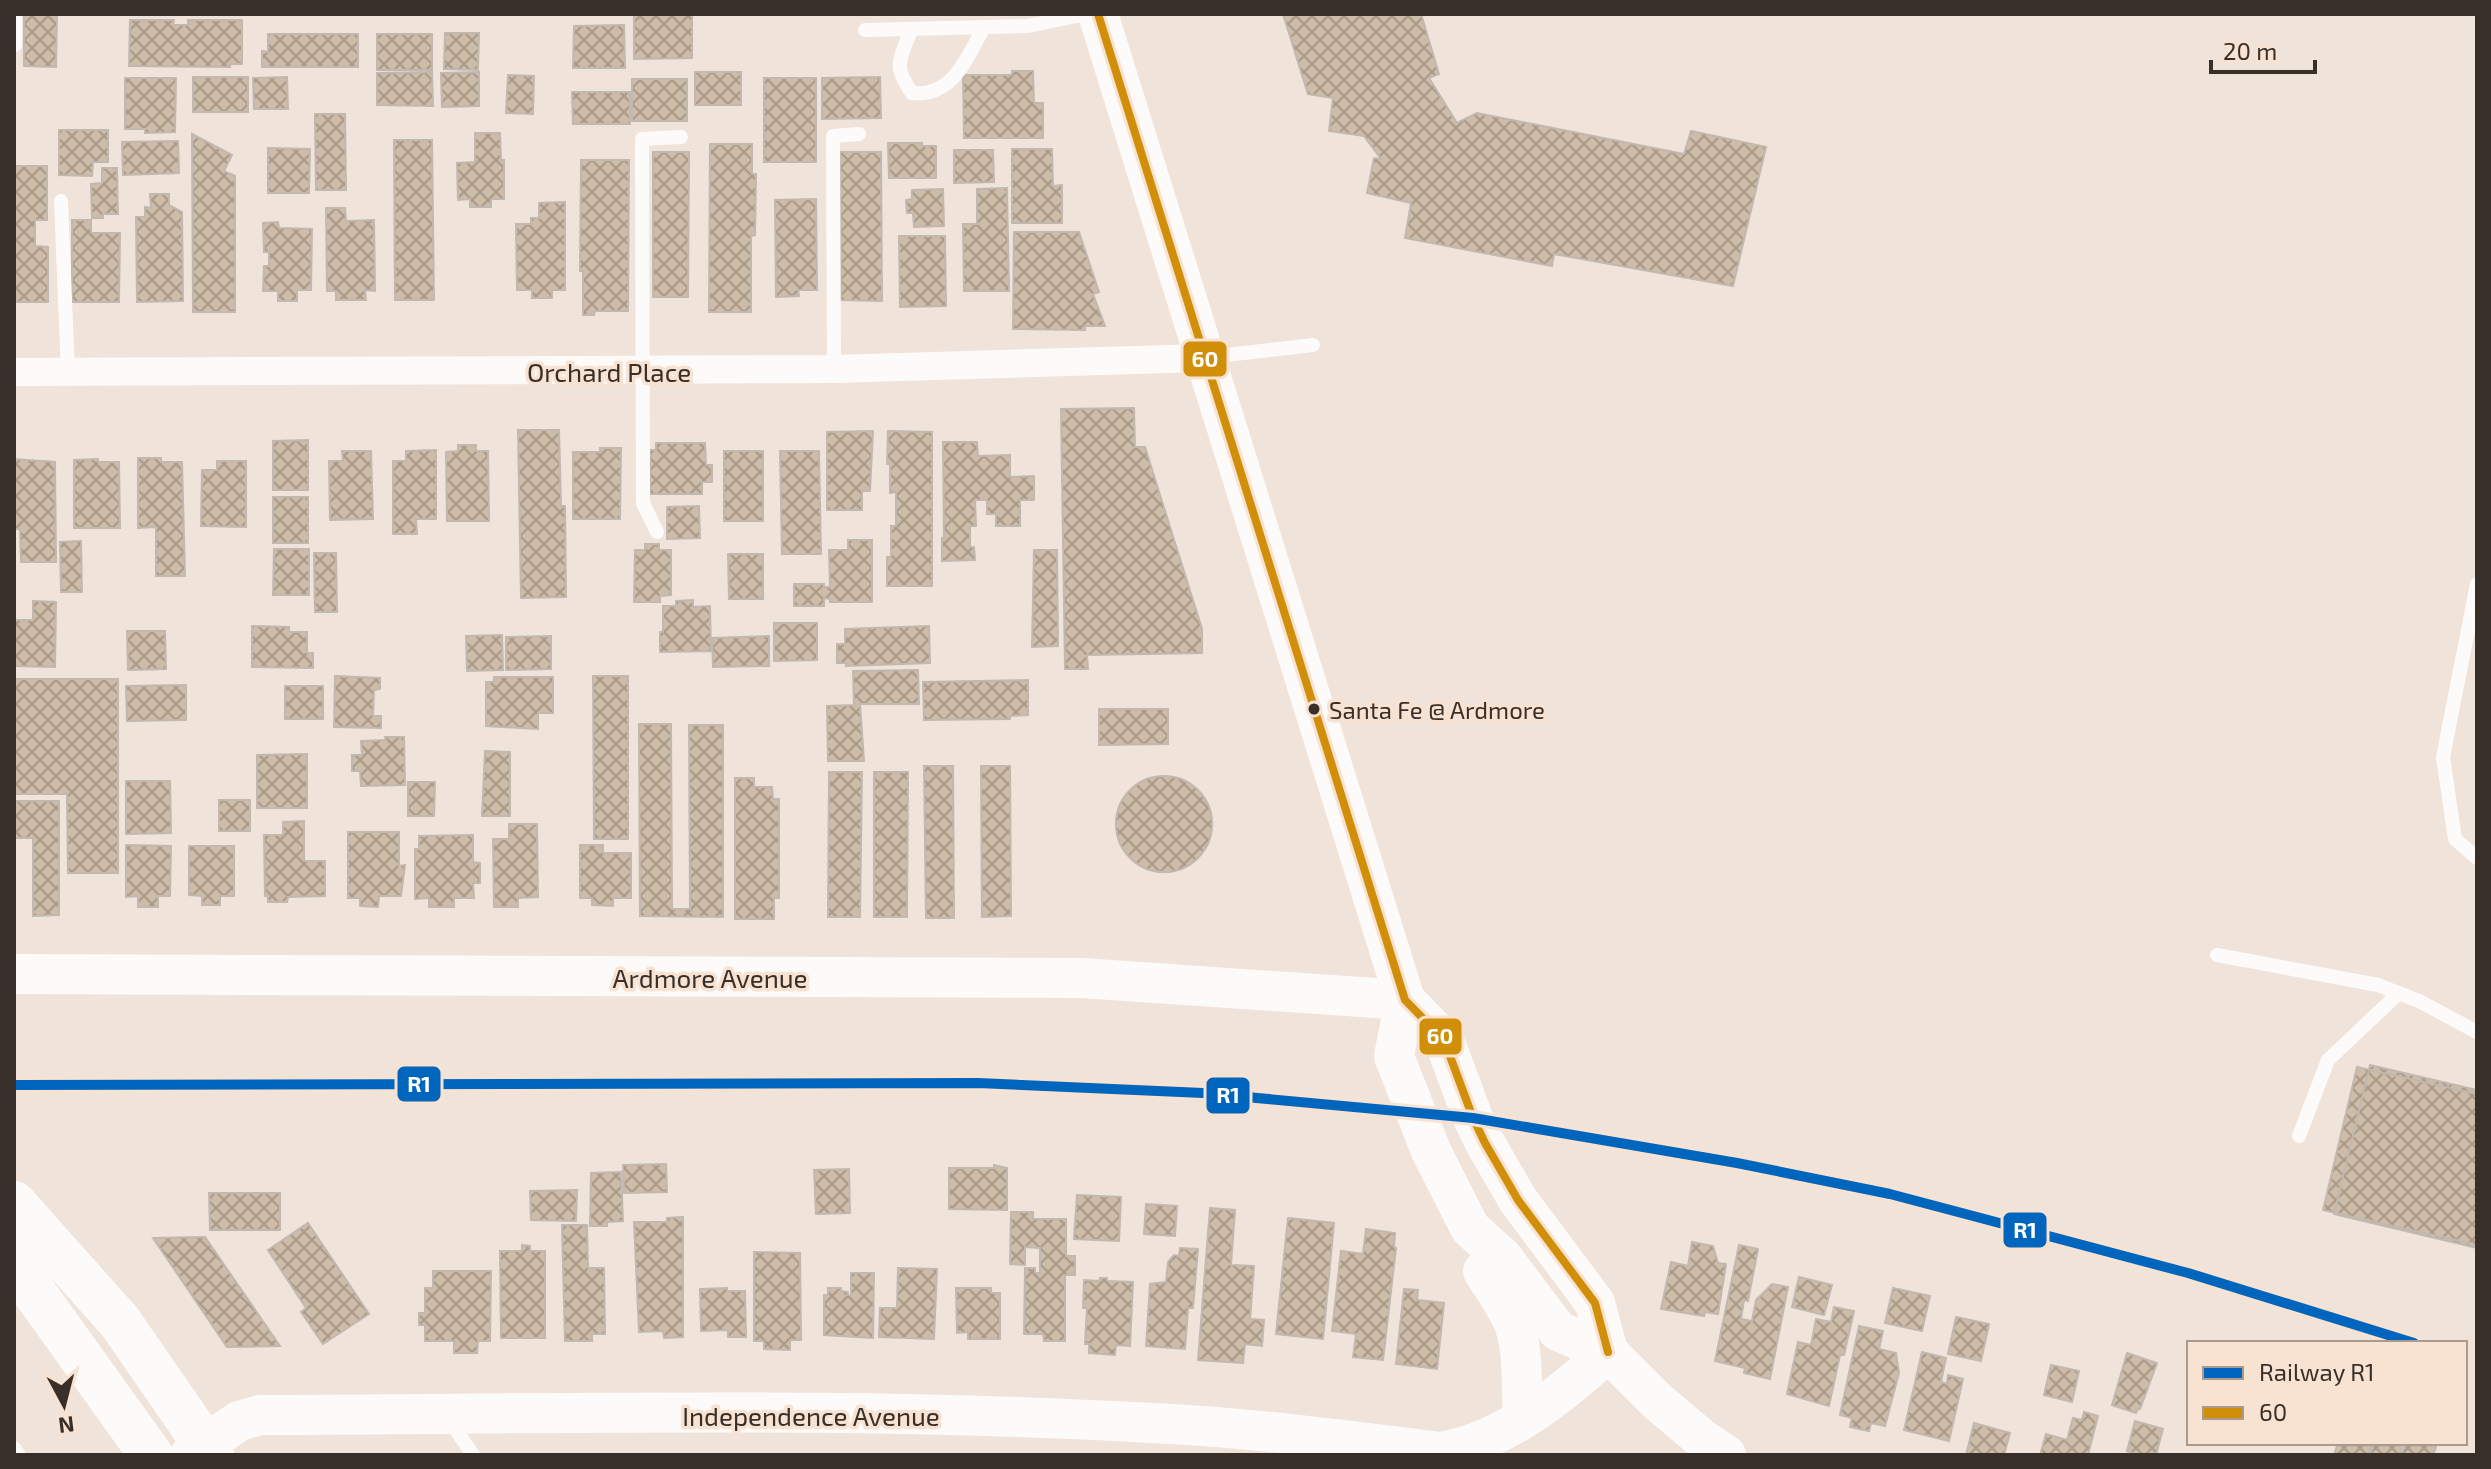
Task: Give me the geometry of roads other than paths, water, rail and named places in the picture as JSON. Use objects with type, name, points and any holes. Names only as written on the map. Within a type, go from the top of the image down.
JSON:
[{"type":"main road","points":[[14,1203],[120,1322],[202,1451]]},
{"type":"main road","points":[[14,1253],[24,1278],[151,1455]]},
{"type":"street","points":[[1098,14],[1405,1000],[1444,1040],[1485,1143],[1518,1200],[1595,1303],[1608,1352]]},
{"type":"street","name":"Orchard Place","points":[[14,372],[834,369],[1204,358]]},
{"type":"street","name":"Ardmore Avenue","points":[[14,974],[1082,978],[1405,1000]]},
{"type":"street","points":[[1405,1000],[1394,1056],[1431,1151],[1470,1228],[1483,1270],[1516,1330],[1523,1418]]},
{"type":"street","points":[[1470,1228],[1503,1258],[1558,1331],[1608,1352],[1656,1400],[1726,1455]]},
{"type":"street","name":"Independence Avenue","points":[[202,1451],[239,1421],[260,1415],[864,1413],[1174,1424],[1451,1453],[1495,1436],[1523,1418],[1579,1379],[1608,1352]]},
{"type":"lane","points":[[15,14],[15,45]]},
{"type":"lane","points":[[865,30],[1028,26],[1086,14]]},
{"type":"lane","points":[[911,31],[898,59],[901,78],[912,93],[929,95],[945,87],[964,64],[983,29]]},
{"type":"lane","points":[[834,369],[833,136],[859,134]]},
{"type":"lane","points":[[657,532],[643,503],[642,139],[681,137]]},
{"type":"lane","points":[[61,201],[68,373]]},
{"type":"lane","points":[[1204,358],[1313,345]]},
{"type":"lane","points":[[2477,584],[2443,757],[2455,839],[2477,858]]},
{"type":"lane","points":[[2217,955],[2378,985],[2477,1032]]},
{"type":"lane","points":[[2299,1136],[2328,1060],[2399,993]]},
{"type":"lane","points":[[445,1415],[473,1455]]},
{"type":"lane","points":[[14,1448],[19,1455]]},
{"type":"rail line","name":"R1","points":[[14,1085],[978,1083],[1203,1093],[1473,1118],[1737,1163],[1890,1194],[2188,1273],[2408,1341]]},
{"type":"place","name":"Santa Fe @ Ardmore","points":[[1314,709]]}]
